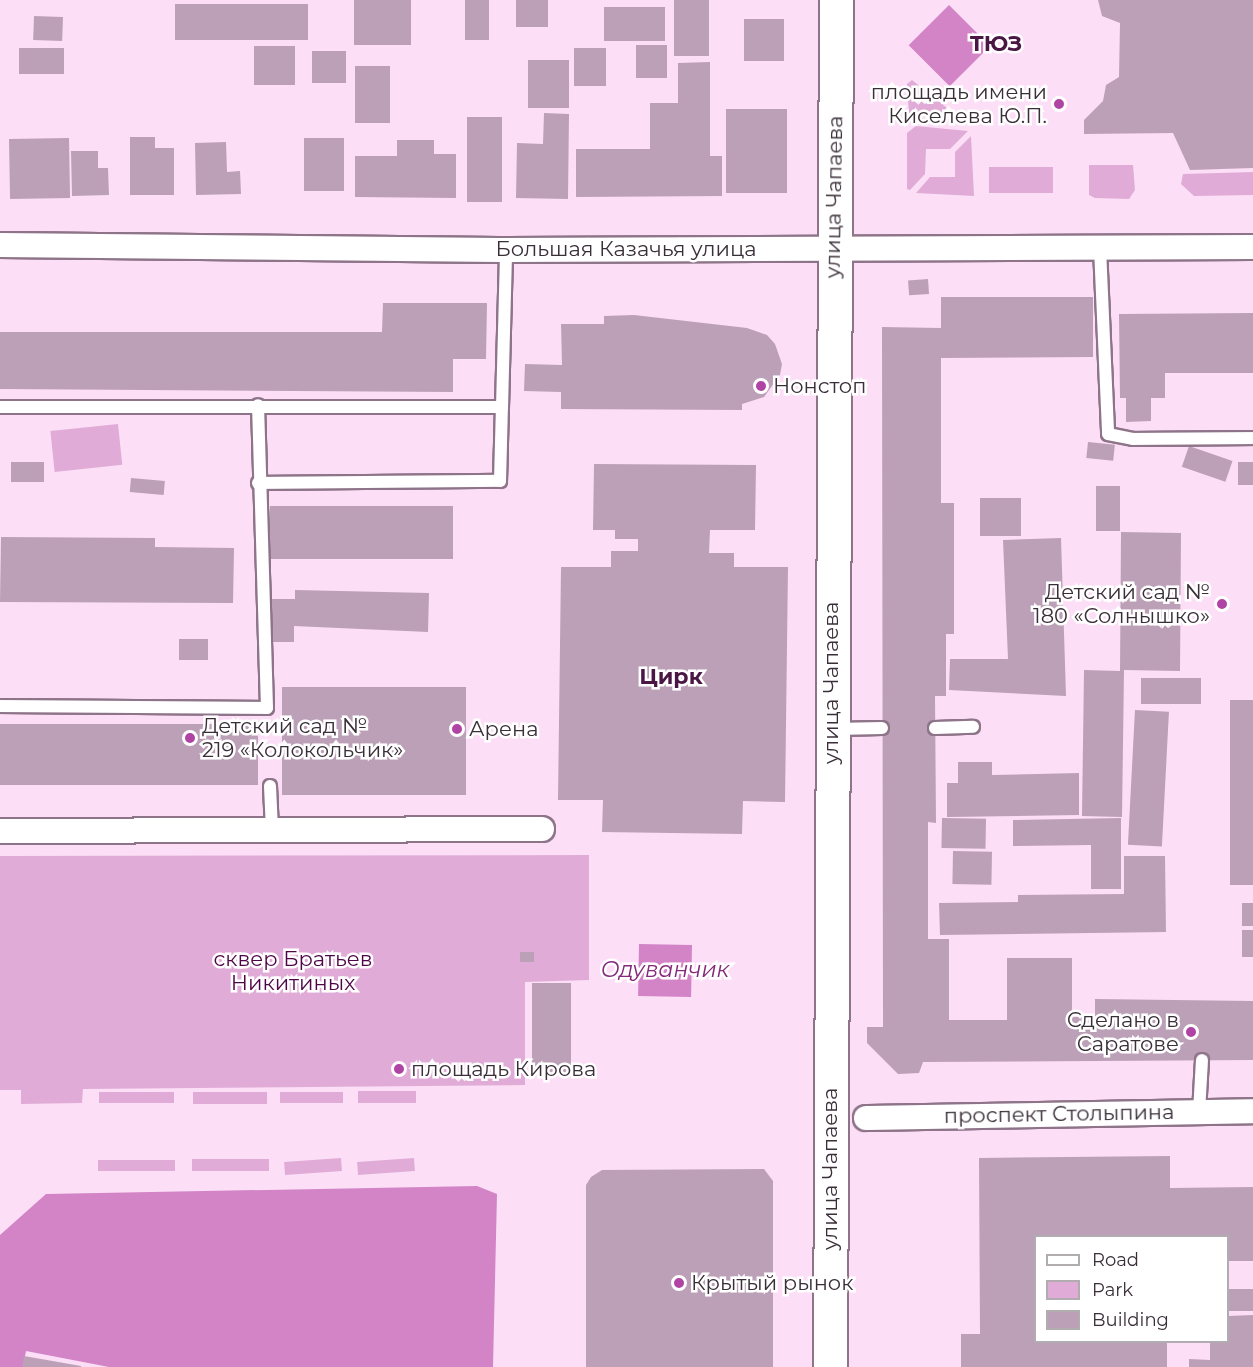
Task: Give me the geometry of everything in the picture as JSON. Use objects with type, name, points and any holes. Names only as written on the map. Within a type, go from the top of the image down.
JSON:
[{"type":"street","name":"улица Чапаева","points":[[830,1367],[833,250],[836,0]]},
{"type":"street","name":"Большая Казачья улица","points":[[0,245],[506,250],[1253,248]]},
{"type":"street","points":[[0,831],[542,829]]},
{"type":"street","name":"проспект Столыпина","points":[[866,1118],[1253,1111]]},
{"type":"lane","points":[[1100,248],[1108,434],[1133,440],[1253,438]]},
{"type":"lane","points":[[258,483],[500,481],[506,250]]},
{"type":"lane","points":[[0,407],[258,405],[502,407]]},
{"type":"lane","points":[[0,706],[267,708],[258,483],[258,405]]},
{"type":"lane","points":[[935,728],[973,727]]},
{"type":"lane","points":[[831,729],[882,728]]},
{"type":"lane","points":[[270,786],[272,830]]},
{"type":"lane","points":[[1199,1112],[1202,1060]]},
{"type":"green space","points":[[912,80],[947,108],[947,112],[909,113],[907,84]]},
{"type":"green space","points":[[916,126],[968,131],[950,149],[926,149],[925,174],[910,190],[907,189],[907,133]]},
{"type":"green space","points":[[971,136],[974,196],[916,193],[930,177],[955,177],[955,152]]},
{"type":"green space","points":[[1089,165],[1133,165],[1135,190],[1129,199],[1095,198],[1089,195]]},
{"type":"green space","points":[[989,167],[1053,167],[1053,193],[989,193]]},
{"type":"green space","points":[[1253,172],[1253,195],[1194,196],[1181,184],[1183,174]]},
{"type":"green space","points":[[118,424],[122,465],[55,472],[50,431]]},
{"type":"green space","name":"сквер Братьев Никитиных","points":[[589,855],[589,980],[525,982],[525,1085],[83,1089],[82,1103],[21,1104],[21,1090],[0,1090],[0,856]]},
{"type":"green space","points":[[358,1091],[416,1091],[416,1103],[358,1103]]},
{"type":"green space","points":[[99,1092],[174,1092],[174,1103],[99,1103]]},
{"type":"green space","points":[[193,1092],[267,1092],[267,1104],[193,1104]]},
{"type":"green space","points":[[280,1092],[343,1092],[343,1103],[280,1103]]},
{"type":"green space","points":[[341,1158],[342,1171],[285,1175],[284,1162]]},
{"type":"green space","points":[[414,1158],[415,1171],[358,1175],[357,1162]]},
{"type":"green space","points":[[192,1159],[269,1159],[269,1171],[192,1171]]},
{"type":"green space","points":[[98,1160],[175,1160],[175,1171],[98,1171]]},
{"type":"shaded area","points":[[949,5],[990,46],[950,86],[909,45]]},
{"type":"shaded area","name":"Одуванчик","points":[[639,944],[692,945],[691,997],[638,996]]},
{"type":"shaded area","points":[[477,1186],[497,1194],[493,1367],[109,1367],[26,1351],[23,1367],[0,1367],[0,1235],[46,1194]]},
{"type":"building","points":[[354,0],[411,0],[411,45],[354,45]]},
{"type":"building","points":[[465,0],[489,0],[489,40],[465,40]]},
{"type":"building","points":[[516,0],[548,0],[548,27],[516,27]]},
{"type":"building","points":[[674,0],[709,0],[709,56],[674,56]]},
{"type":"building","points":[[1098,0],[1253,0],[1253,168],[1190,170],[1173,133],[1084,134],[1084,120],[1103,101],[1106,85],[1119,77],[1120,23],[1102,16]]},
{"type":"building","points":[[175,4],[308,4],[308,40],[175,40]]},
{"type":"building","points":[[604,7],[665,7],[665,41],[604,41]]},
{"type":"building","points":[[34,16],[63,17],[62,41],[33,40]]},
{"type":"building","points":[[744,19],[784,19],[784,61],[744,61]]},
{"type":"building","points":[[636,45],[667,45],[667,78],[636,78]]},
{"type":"building","points":[[254,46],[295,46],[295,85],[254,85]]},
{"type":"building","points":[[19,48],[64,48],[64,74],[19,74]]},
{"type":"building","points":[[574,48],[606,48],[606,86],[574,86]]},
{"type":"building","points":[[312,51],[346,51],[346,83],[312,83]]},
{"type":"building","points":[[528,60],[569,60],[569,108],[528,108]]},
{"type":"building","points":[[710,62],[710,156],[722,156],[722,196],[576,197],[576,149],[650,149],[650,103],[678,103],[678,63]]},
{"type":"building","points":[[355,66],[390,66],[390,123],[355,123]]},
{"type":"building","points":[[726,109],[787,109],[787,193],[726,193]]},
{"type":"building","points":[[544,113],[569,114],[568,199],[516,198],[517,143],[543,144]]},
{"type":"building","points":[[467,117],[502,117],[502,202],[467,202]]},
{"type":"building","points":[[130,137],[155,137],[155,148],[174,148],[174,195],[130,195]]},
{"type":"building","points":[[69,138],[70,198],[10,199],[9,139]]},
{"type":"building","points":[[304,138],[344,138],[344,191],[304,191]]},
{"type":"building","points":[[397,140],[434,140],[434,154],[456,154],[456,198],[355,197],[355,156],[397,156]]},
{"type":"building","points":[[226,142],[227,172],[240,171],[241,194],[196,195],[195,143]]},
{"type":"building","points":[[71,151],[98,151],[98,168],[108,168],[109,195],[72,196]]},
{"type":"building","points":[[928,279],[929,294],[909,295],[908,280]]},
{"type":"building","points":[[941,297],[1093,297],[1093,357],[941,358],[941,503],[954,503],[954,634],[946,634],[946,696],[935,696],[936,823],[928,822],[928,939],[949,939],[949,1020],[1007,1020],[1007,958],[1072,958],[1072,1017],[1095,1017],[1095,999],[1253,1001],[1253,1060],[923,1062],[919,1073],[898,1074],[867,1043],[867,1027],[883,1027],[882,327],[941,328]]},
{"type":"building","points":[[383,303],[487,303],[486,359],[453,359],[453,392],[0,389],[0,332],[382,332]]},
{"type":"building","points":[[1253,313],[1253,373],[1165,373],[1165,398],[1151,398],[1151,421],[1126,422],[1126,398],[1120,398],[1119,314]]},
{"type":"building","points":[[634,315],[747,328],[767,335],[775,344],[782,364],[780,375],[764,397],[742,404],[742,410],[561,409],[561,392],[524,391],[525,364],[562,365],[561,324],[604,324],[604,316]]},
{"type":"building","points":[[1088,442],[1115,445],[1113,461],[1086,458]]},
{"type":"building","points":[[1189,446],[1232,461],[1225,482],[1182,467]]},
{"type":"building","points":[[11,462],[44,462],[44,482],[11,482]]},
{"type":"building","points":[[1238,462],[1253,462],[1253,485],[1238,485]]},
{"type":"building","points":[[594,464],[756,465],[755,530],[710,530],[709,553],[734,553],[734,567],[788,567],[785,802],[743,801],[742,834],[602,832],[603,800],[558,800],[561,567],[611,567],[611,551],[638,551],[638,539],[615,539],[615,530],[593,530]]},
{"type":"building","points":[[131,478],[165,481],[164,495],[130,492]]},
{"type":"building","points":[[1096,486],[1120,486],[1120,531],[1096,531]]},
{"type":"building","points":[[980,498],[1021,498],[1021,536],[980,536]]},
{"type":"building","points":[[270,506],[453,506],[453,559],[270,559]]},
{"type":"building","points":[[1121,532],[1181,533],[1180,671],[1124,670],[1122,817],[1082,816],[1084,670],[1120,671]]},
{"type":"building","points":[[1,537],[155,538],[155,547],[234,548],[233,603],[0,602]]},
{"type":"building","points":[[1061,538],[1066,696],[949,690],[950,659],[1008,659],[1003,540]]},
{"type":"building","points":[[295,590],[429,593],[428,632],[294,626],[294,642],[270,642],[270,599],[295,599]]},
{"type":"building","points":[[179,639],[208,639],[208,660],[179,660]]},
{"type":"building","points":[[1141,678],[1201,678],[1201,704],[1141,704]]},
{"type":"building","points":[[282,687],[466,687],[466,795],[282,795]]},
{"type":"building","points":[[1230,700],[1253,700],[1253,885],[1230,885]]},
{"type":"building","points":[[1135,710],[1169,712],[1162,847],[1128,845]]},
{"type":"building","points":[[0,724],[258,724],[258,785],[0,785]]},
{"type":"building","points":[[958,762],[992,762],[992,775],[1079,773],[1079,815],[947,817],[947,783],[958,783]]},
{"type":"building","points":[[942,818],[986,819],[985,849],[941,848]]},
{"type":"building","points":[[1121,818],[1121,889],[1091,889],[1091,845],[1013,846],[1013,820]]},
{"type":"building","points":[[953,851],[992,852],[991,885],[952,884]]},
{"type":"building","points":[[1124,856],[1165,856],[1166,932],[940,935],[939,903],[1018,902],[1018,895],[1124,894]]},
{"type":"building","points":[[1242,903],[1253,903],[1253,926],[1242,926]]},
{"type":"building","points":[[1242,930],[1253,930],[1253,957],[1242,957]]},
{"type":"building","points":[[520,952],[534,952],[534,962],[520,962]]},
{"type":"building","points":[[532,983],[571,983],[571,1073],[532,1073]]},
{"type":"building","points":[[1170,1156],[1170,1188],[1253,1187],[1253,1261],[1229,1261],[1229,1235],[1034,1235],[1034,1343],[1167,1343],[1167,1367],[961,1367],[961,1334],[980,1334],[979,1158]]},
{"type":"building","name":"Крытый рынок","points":[[764,1169],[773,1181],[773,1367],[586,1367],[586,1185],[591,1177],[602,1170]]},
{"type":"building","points":[[1229,1289],[1253,1289],[1253,1311],[1229,1311]]},
{"type":"building","points":[[1253,1315],[1253,1367],[1189,1367],[1189,1359],[1210,1360],[1210,1343],[1229,1343],[1229,1316]]},
{"type":"building","points":[[24,1356],[81,1366],[81,1367],[22,1367]]},
{"type":"place","name":"площадь имени Киселева Ю.П.","points":[[1059,104]]},
{"type":"place","name":"Нонстоп","points":[[761,386]]},
{"type":"place","name":"Детский сад № 180 «Солнышко»","points":[[1222,604]]},
{"type":"place","name":"Арена","points":[[457,729]]},
{"type":"place","name":"Детский сад № 219 «Колокольчик»","points":[[190,738]]},
{"type":"place","name":"Сделано в Саратове","points":[[1191,1032]]},
{"type":"place","name":"площадь Кирова","points":[[399,1069]]},
{"type":"place","name":"Крытый рынок","points":[[679,1283]]},
{"type":"district","name":"ТЮЗ","points":[[996,44]]},
{"type":"district","name":"Цирк","points":[[671,677]]}]
